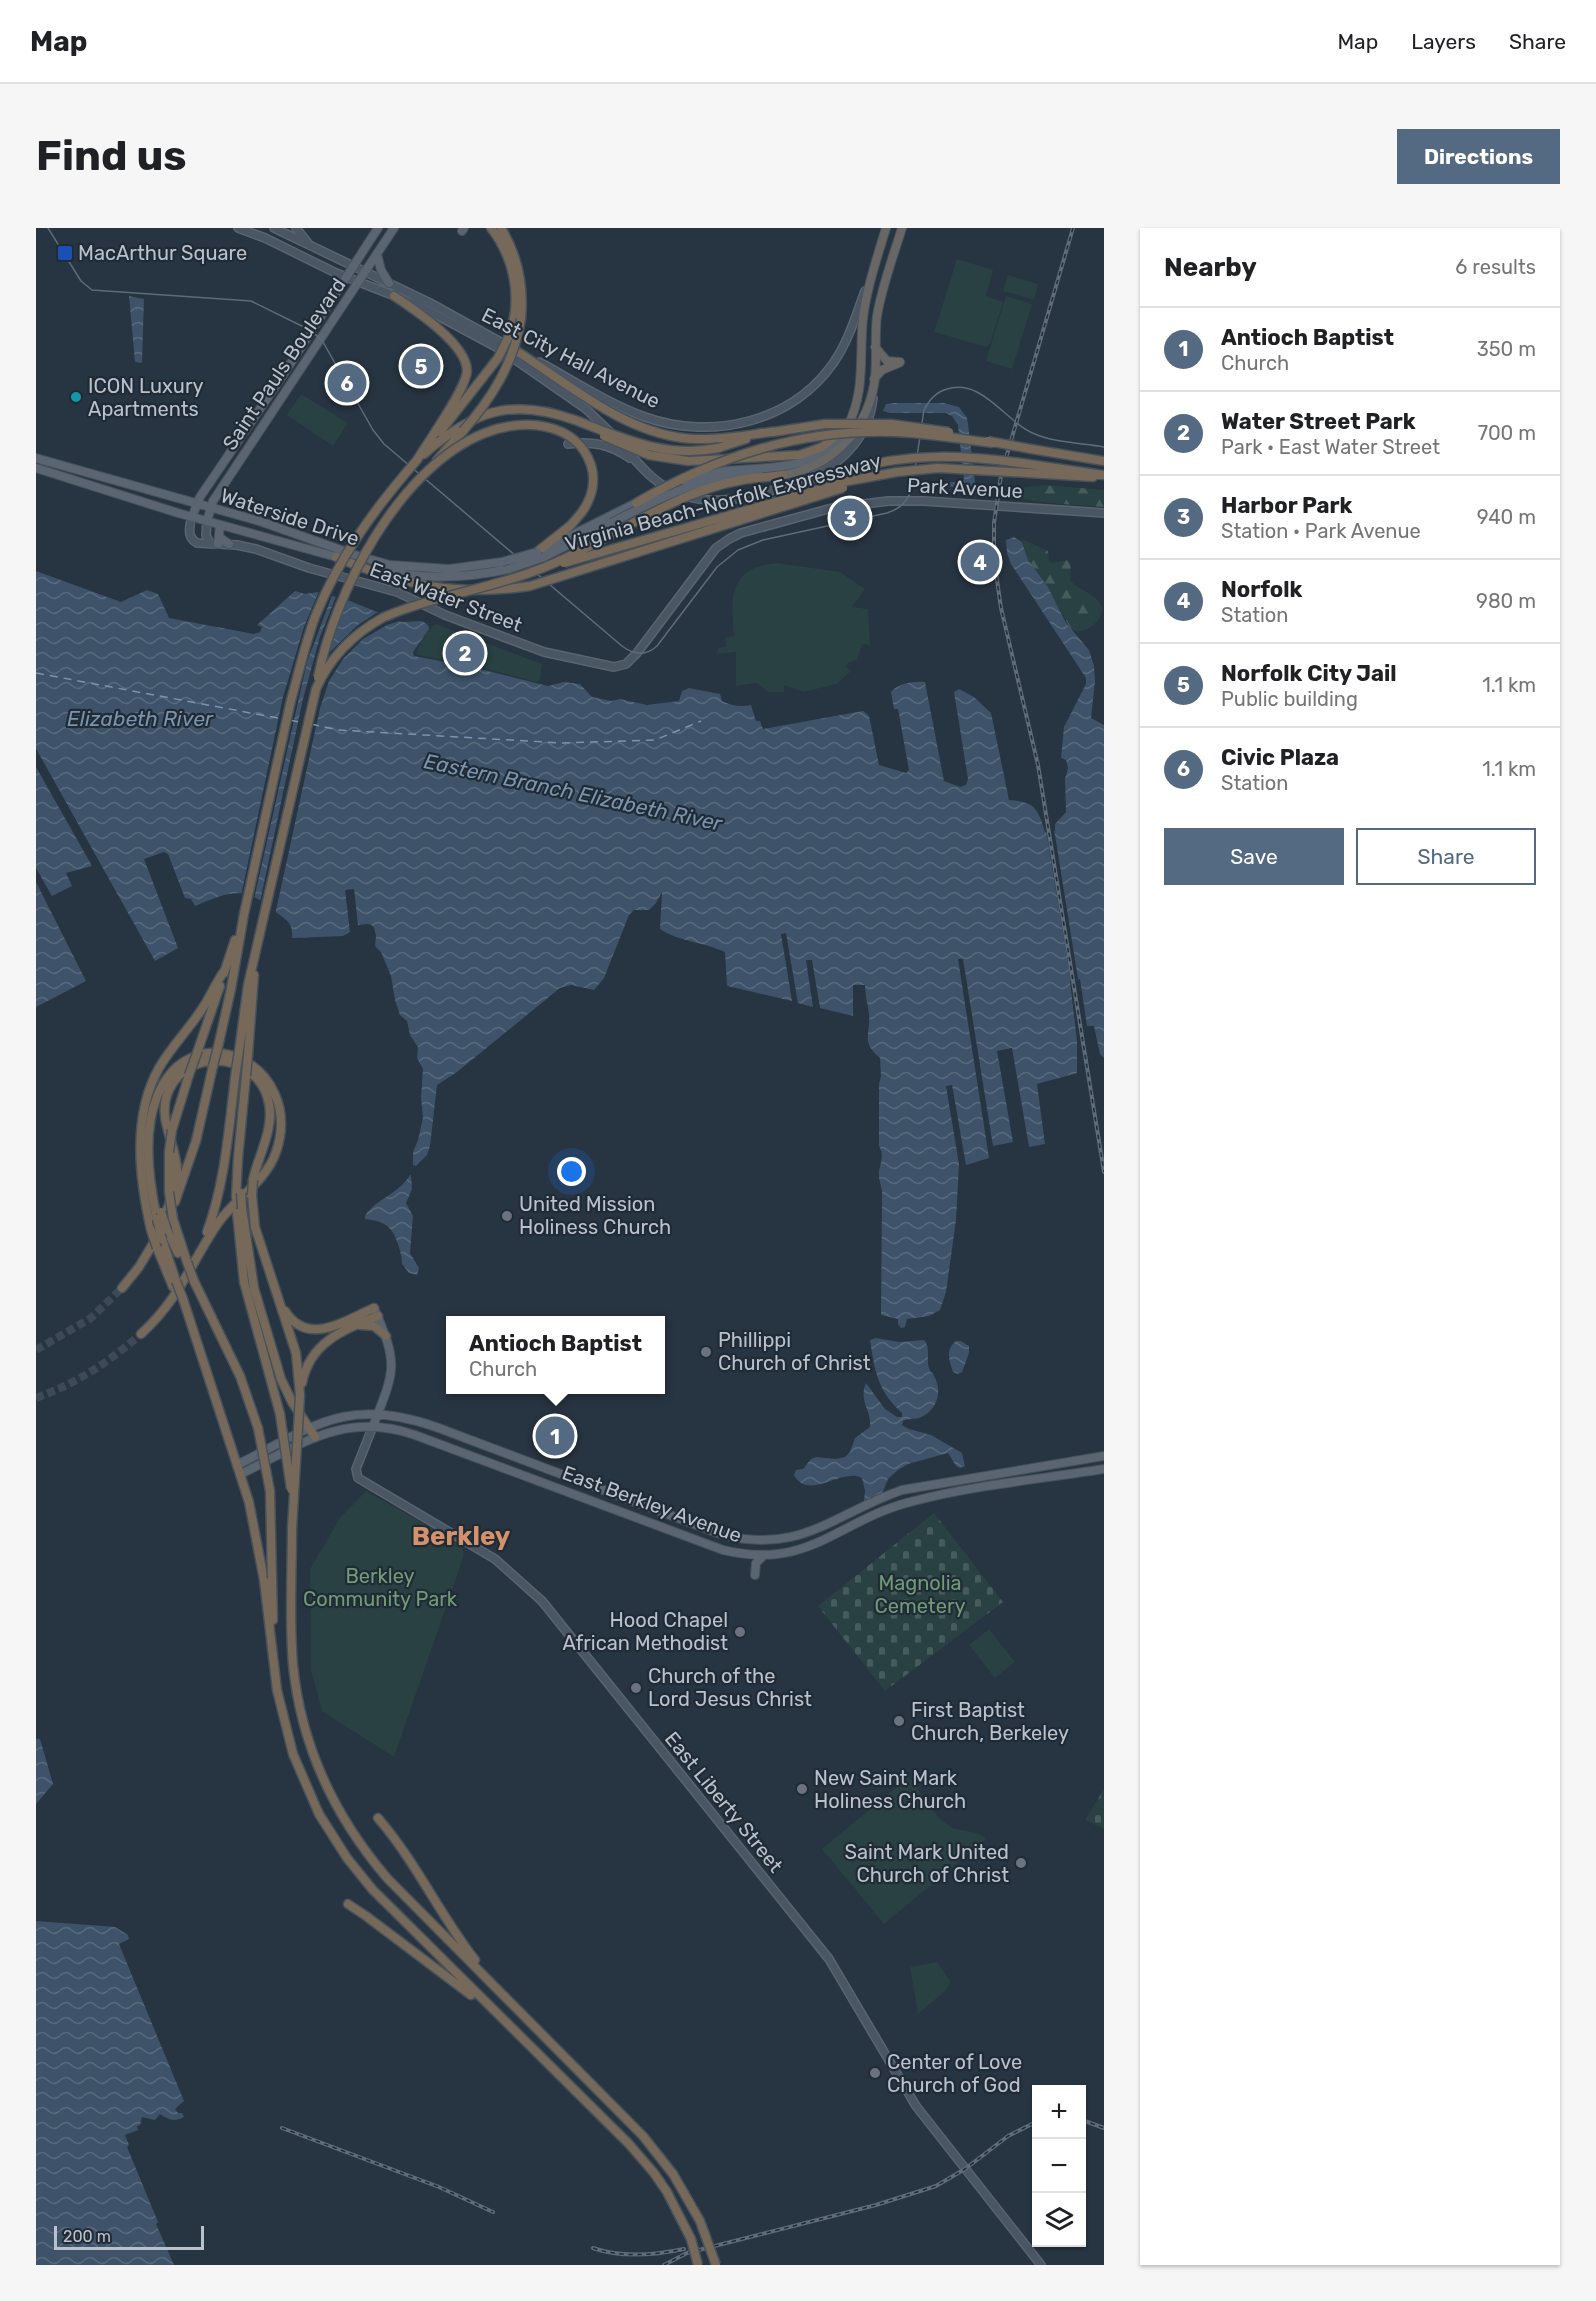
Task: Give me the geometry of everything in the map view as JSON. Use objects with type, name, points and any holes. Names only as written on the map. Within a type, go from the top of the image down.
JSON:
[{"type":"highway","points":[[122,1288],[159,1239],[187,1171],[231,989],[244,914],[291,700],[315,617],[337,570],[358,533],[382,500],[498,358],[508,338],[515,314],[514,285],[507,255],[491,228]]},
{"type":"highway","points":[[501,228],[512,250],[520,276],[522,293],[521,319],[511,359],[494,391],[472,422],[391,514],[359,565],[331,630],[312,705],[255,960],[243,1053],[246,1077],[240,1142],[239,1210],[244,1282],[280,1414],[290,1473],[293,1663],[303,1722],[323,1779],[353,1833],[378,1867],[643,2136],[674,2174],[700,2221],[716,2265]]},
{"type":"highway","points":[[417,460],[448,434],[470,420],[492,412],[513,409],[543,410],[575,420],[599,434],[649,455],[688,460],[800,455],[822,447],[847,427],[857,407],[860,394],[863,320],[870,277],[886,228]]},
{"type":"highway","points":[[316,689],[328,664],[355,636],[378,620],[396,612],[532,572],[578,552],[694,492],[766,473],[783,475],[814,467],[840,449],[862,418],[874,381],[874,346],[880,302],[902,228]]},
{"type":"highway","points":[[394,296],[421,314],[441,332],[462,355],[467,368],[463,385],[417,460]]},
{"type":"highway","points":[[874,346],[887,361],[900,362],[882,370],[874,381]]},
{"type":"highway","points":[[515,350],[615,415],[654,432],[707,440],[779,430]]},
{"type":"highway","name":"Virginia Beach-Norfolk Expressway","points":[[575,420],[661,450],[696,451],[718,448],[779,430],[853,422],[900,424],[993,443],[1104,461]]},
{"type":"highway","points":[[429,469],[460,446],[491,430],[525,425],[551,428],[576,441],[590,462],[592,488],[582,512],[540,554]]},
{"type":"highway","points":[[636,502],[711,464],[765,446],[801,438],[846,433],[892,432],[993,443]]},
{"type":"highway","points":[[785,486],[899,459],[937,456],[976,457],[1028,468]]},
{"type":"highway","name":"Virginia Beach-Norfolk Expressway","points":[[532,572],[848,481],[889,473],[938,468],[1028,468],[1104,476]]},
{"type":"highway","points":[[336,557],[379,575],[428,586],[472,590],[530,586],[889,473]]},
{"type":"highway","points":[[177,1244],[169,1192],[169,1152],[172,1130],[244,914]]},
{"type":"highway","points":[[166,1261],[157,1248],[151,1230],[144,1194],[141,1164],[142,1118],[147,1097],[161,1066],[203,1008],[225,970]]},
{"type":"highway","points":[[141,1334],[174,1298],[202,1249],[219,1222],[262,1177],[276,1152],[280,1130],[279,1108],[272,1089],[260,1071],[238,1057],[213,1053],[190,1059],[174,1071],[161,1088],[152,1115],[151,1176],[159,1215],[159,1239],[166,1261],[175,1284],[181,1301],[193,1335],[237,1465],[241,1474],[268,1579]]},
{"type":"highway","points":[[202,1249],[214,1214],[236,1070],[243,1053]]},
{"type":"highway","points":[[159,1239],[176,1179],[175,1154],[165,1122],[165,1104],[173,1083],[194,1065],[212,1060],[234,1063],[255,1077],[265,1092],[270,1108],[269,1124],[253,1180],[253,1217],[296,1353],[300,1395],[292,1528]]},
{"type":"highway","points":[[239,1210],[249,1267],[277,1365],[292,1402],[315,1437]]},
{"type":"highway","points":[[159,1215],[177,1244],[240,1376],[258,1428],[270,1491],[268,1579],[274,1668],[281,1712],[300,1774],[319,1814],[347,1858],[372,1889],[629,2144],[654,2173],[667,2192],[691,2239],[699,2265]]},
{"type":"highway","points":[[279,1302],[294,1323],[314,1330],[376,1312]]},
{"type":"highway","points":[[300,1395],[306,1369],[315,1352],[335,1334],[354,1326],[376,1312]]},
{"type":"highway","points":[[354,1326],[371,1325],[379,1329],[387,1339]]},
{"type":"highway","points":[[378,1818],[403,1848],[457,1935],[502,1994]]},
{"type":"highway","points":[[348,1904],[456,1983],[524,2040]]},
{"type":"main road","name":"East City Hall Avenue","points":[[238,228],[346,278],[431,312],[514,358],[592,414],[653,478],[667,488],[703,501],[733,500],[785,486],[820,473],[838,461],[850,450],[867,423],[872,406],[874,381]]},
{"type":"main road","name":"East City Hall Avenue","points":[[274,228],[389,283],[628,409],[651,419],[694,427],[740,424],[782,409],[803,395],[823,376],[847,339],[870,277]]},
{"type":"main road","points":[[296,228],[310,245],[296,253]]},
{"type":"main road","name":"Saint Pauls Boulevard","points":[[192,517],[196,505],[232,449],[378,228]]},
{"type":"main road","name":"Saint Pauls Boulevard","points":[[207,521],[210,508],[229,478],[394,228]]},
{"type":"main road","points":[[377,254],[381,270],[389,283]]},
{"type":"main road","points":[[540,554],[609,520],[696,483],[730,476],[766,473],[815,458],[836,442],[847,427]]},
{"type":"main road","points":[[244,431],[257,436]]},
{"type":"main road","points":[[568,444],[591,442],[606,444],[638,463]]},
{"type":"main road","points":[[229,478],[224,472],[232,449]]},
{"type":"main road","name":"Waterside Drive","points":[[36,458],[268,524],[390,565],[449,569],[540,554]]},
{"type":"main road","name":"Waterside Drive","points":[[36,468],[192,517],[390,572],[428,577],[465,576],[509,569],[540,554]]},
{"type":"main road","points":[[609,520],[636,502],[703,475],[724,471],[766,473]]},
{"type":"main road","name":"Park Avenue","points":[[634,656],[714,551],[729,538],[741,533],[832,508],[888,501],[933,501],[1104,513]]},
{"type":"main road","points":[[192,517],[189,531],[192,540],[199,544],[216,542],[229,544]]},
{"type":"main road","points":[[207,521],[206,535],[216,542]]},
{"type":"main road","points":[[216,542],[220,525]]},
{"type":"main road","name":"East Water Street","points":[[229,544],[256,549],[309,568],[397,592],[446,615],[553,654],[614,667],[626,664],[634,656]]},
{"type":"main road","points":[[373,1426],[392,1372],[392,1355],[376,1312]]},
{"type":"main road","name":"East Berkley Avenue","points":[[237,1465],[310,1428],[351,1414],[378,1413],[421,1422],[720,1534],[762,1541],[793,1538],[817,1530],[889,1495],[922,1486],[1104,1456]]},
{"type":"main road","name":"East Berkley Avenue","points":[[241,1474],[315,1437],[342,1428],[373,1426],[396,1429],[723,1550],[763,1556],[806,1549],[880,1512],[911,1501],[1104,1469]]},
{"type":"main road","name":"East Liberty Street","points":[[373,1426],[356,1473],[360,1481],[502,1564],[542,1601],[829,1959],[916,2106],[1041,2265]]},
{"type":"main road","points":[[755,1575],[756,1563],[763,1556]]},
{"type":"green space","points":[[957,259],[993,270],[986,296],[1003,302],[990,344],[986,347],[934,332]]},
{"type":"green space","points":[[1008,275],[1038,284],[1034,300],[1003,291]]},
{"type":"green space","points":[[1006,296],[1032,304],[1012,369],[986,361]]},
{"type":"green space","points":[[301,394],[348,423],[333,446],[287,415]]},
{"type":"green space","points":[[1045,485],[1104,490],[1104,507],[1049,503],[1012,497],[1012,490],[1015,488]]},
{"type":"green space","points":[[1022,539],[1048,551],[1049,561],[1052,563],[1068,560],[1071,564],[1070,580],[1096,598],[1102,607],[1100,618],[1096,622],[1081,631],[1071,630],[1048,587],[1028,560]]},
{"type":"green space","points":[[777,563],[840,572],[865,589],[852,607],[868,609],[870,645],[862,644],[857,660],[845,666],[851,671],[837,684],[803,692],[784,685],[784,692],[768,692],[757,683],[736,686],[736,652],[717,654],[718,648],[726,647],[725,637],[734,636],[733,597],[741,578],[749,571],[761,566]]},
{"type":"green space","points":[[436,624],[542,664],[540,680],[537,682],[476,666],[417,655],[424,637]]},
{"type":"green space","name":"Berkley Community Park","points":[[366,1491],[457,1542],[464,1555],[394,1757],[322,1711],[311,1670],[310,1569],[340,1518]]},
{"type":"green space","name":"Magnolia Cemetery","points":[[934,1513],[1003,1602],[885,1691],[818,1606]]},
{"type":"green space","points":[[989,1629],[1015,1662],[995,1678],[969,1645]]},
{"type":"green space","points":[[909,1777],[932,1809],[948,1825],[978,1834],[986,1839],[884,1924],[822,1849]]},
{"type":"green space","points":[[1104,1789],[1104,1829],[1085,1820]]},
{"type":"green space","points":[[937,1962],[951,1982],[944,1992],[918,2014],[910,1967]]},
{"type":"water","points":[[129,296],[144,299],[142,363],[135,362]]},
{"type":"water","points":[[944,403],[959,407],[967,418],[968,424],[975,482],[971,490],[947,486],[947,482],[961,482],[964,479],[958,425],[952,416],[945,413],[883,411],[886,404]]},
{"type":"water","name":"Eastern Branch Elizabeth River","points":[[1014,537],[1022,542],[1028,560],[1048,587],[1066,623],[1089,650],[1094,666],[1095,681],[1091,718],[1104,725],[1104,1058],[1100,1054],[1094,1026],[1087,1026],[1080,979],[1070,981],[1077,1041],[1077,1073],[1037,1084],[1045,1144],[1029,1147],[1012,1048],[997,1051],[1013,1142],[993,1146],[963,959],[958,959],[989,1158],[966,1165],[952,1085],[946,1086],[959,1164],[956,1220],[946,1292],[940,1310],[929,1316],[907,1319],[905,1327],[901,1328],[898,1319],[881,1315],[882,1192],[879,1173],[882,1155],[879,1146],[879,1084],[881,1076],[880,1058],[868,1042],[869,1014],[865,985],[853,985],[853,1016],[820,1008],[812,960],[806,960],[813,1007],[798,1003],[786,933],[781,934],[792,1001],[727,986],[725,952],[675,937],[660,929],[662,892],[649,910],[634,910],[629,915],[604,978],[594,990],[571,985],[560,988],[457,1072],[437,1085],[430,1146],[427,1155],[416,1166],[413,1165],[413,1152],[423,1118],[421,1098],[423,1069],[417,1058],[418,1047],[410,1035],[407,1021],[400,1015],[391,976],[381,952],[375,946],[374,927],[369,924],[358,925],[354,889],[345,890],[350,932],[343,936],[292,938],[288,922],[265,903],[246,894],[237,893],[195,906],[191,899],[185,898],[168,854],[164,852],[144,859],[178,948],[155,961],[36,749],[36,571],[121,602],[147,590],[158,594],[169,618],[254,634],[260,632],[262,627],[257,625],[295,591],[305,594],[319,592],[350,601],[402,622],[422,621],[428,625],[429,629],[413,652],[414,656],[472,667],[548,686],[564,682],[580,684],[592,697],[611,701],[620,699],[647,705],[679,701],[682,691],[689,688],[720,694],[722,701],[732,705],[751,705],[756,721],[760,721],[763,729],[863,711],[869,716],[879,765],[906,773],[909,770],[898,709],[894,709],[891,692],[912,682],[925,682],[944,781],[960,787],[966,785],[968,779],[954,692],[959,689],[974,697],[991,713],[1009,800],[1030,805],[1040,817],[1045,832],[1055,831],[1055,824],[1066,812],[1065,779],[1068,768],[1066,760],[1061,758],[1064,727],[1086,684],[1086,678],[1011,564],[1006,540]]},
{"type":"water","name":"Elizabeth River","points":[[36,767],[92,866],[66,873],[72,886],[52,896],[36,868]]},
{"type":"water","points":[[36,882],[86,981],[36,1007]]},
{"type":"water","points":[[410,1175],[412,1189],[406,1203],[413,1216],[410,1253],[419,1268],[417,1275],[409,1273],[402,1264],[398,1244],[390,1229],[377,1221],[365,1219],[369,1210],[400,1187]]},
{"type":"water","points":[[876,1338],[899,1342],[924,1340],[927,1346],[928,1365],[937,1382],[937,1400],[927,1414],[903,1421],[902,1425],[931,1435],[962,1453],[965,1466],[960,1468],[956,1466],[948,1453],[908,1464],[888,1479],[878,1504],[863,1510],[865,1491],[862,1478],[845,1477],[817,1485],[808,1485],[800,1482],[794,1475],[796,1470],[803,1469],[811,1459],[816,1457],[836,1459],[845,1457],[850,1452],[855,1438],[870,1427],[864,1401],[866,1383],[885,1409],[897,1417],[902,1417],[902,1413],[887,1396],[879,1380],[870,1340]]},
{"type":"water","points":[[956,1341],[969,1346],[969,1353],[962,1372],[958,1374],[953,1372],[949,1355],[950,1348]]},
{"type":"water","points":[[36,1739],[40,1739],[53,1784],[36,1804]]},
{"type":"water","points":[[36,1921],[115,1927],[128,1935],[129,1939],[119,1944],[184,2101],[175,2109],[184,2117],[172,2120],[160,2114],[155,2120],[142,2117],[140,2125],[137,2126],[138,2130],[125,2135],[129,2145],[127,2147],[158,2222],[156,2224],[174,2265],[36,2265]]},
{"type":"pier","points":[[320,589],[333,593],[307,662],[254,899],[241,896],[283,697],[304,627]]},
{"type":"pier","points":[[337,594],[347,597],[328,651],[330,652],[358,625],[383,610],[396,616],[374,626],[347,649],[381,624],[400,617],[406,619],[387,625],[363,639],[343,659],[329,681],[320,708],[275,915],[260,902],[303,699],[320,637]]},
{"type":"pier","points":[[36,749],[99,862],[97,864],[36,755]]},
{"type":"pier","points":[[1054,829],[1078,979],[1071,981],[1046,830]]},
{"type":"ferry route","points":[[36,673],[283,719]]},
{"type":"ferry route","points":[[290,720],[303,723]]},
{"type":"ferry route","points":[[311,724],[338,730],[562,743],[655,740],[701,721]]},
{"type":"tunnel","points":[[36,1350],[91,1318],[122,1288]]},
{"type":"tunnel","points":[[36,1398],[92,1371],[141,1334]]},
{"type":"tram line","points":[[48,228],[81,281],[92,290],[251,301],[312,331],[323,342],[373,430],[384,444],[622,646],[635,653],[644,653],[657,646],[717,567],[738,550],[763,540],[887,513],[903,504],[912,489],[924,410],[933,397],[943,390],[960,387],[972,390],[994,403],[1024,428],[1043,437],[1104,447]]},
{"type":"railway","points":[[1073,228],[1001,475],[994,523],[994,559],[1001,608],[1038,765],[1104,1172]]},
{"type":"railway","points":[[1086,2121],[1104,2128]]},
{"type":"railway","points":[[664,2265],[687,2253],[876,2205],[936,2186],[965,2169],[1008,2136],[1032,2124]]},
{"type":"railway","points":[[282,2128],[439,2187],[493,2212]]},
{"type":"railway","points":[[593,2248],[638,2255],[684,2249]]},
{"type":"place","name":"MacArthur Square","points":[[65,253]]},
{"type":"place","name":"Norfolk City Jail","points":[[421,366]]},
{"type":"place","name":"Civic Plaza","points":[[347,383]]},
{"type":"place","name":"ICON Luxury Apartments","points":[[76,397]]},
{"type":"place","name":"Harbor Park","points":[[850,518]]},
{"type":"place","name":"Norfolk","points":[[980,562]]},
{"type":"place","name":"Water Street Park","points":[[465,653]]},
{"type":"place","name":"United Mission Holiness Church","points":[[507,1216]]},
{"type":"place","name":"Phillippi Church of Christ","points":[[706,1352]]},
{"type":"place","name":"Antioch Baptist","points":[[555,1436]]},
{"type":"place","name":"Hood Chapel African Methodist","points":[[740,1632]]},
{"type":"place","name":"Church of the Lord Jesus Christ","points":[[636,1688]]},
{"type":"place","name":"First Baptist Church, Berkeley","points":[[899,1721]]},
{"type":"place","name":"New Saint Mark Holiness Church","points":[[802,1789]]},
{"type":"place","name":"Saint Mark United Church of Christ","points":[[1021,1863]]},
{"type":"place","name":"Center of Love Church of God","points":[[875,2073]]},
{"type":"district","name":"Berkley","points":[[461,1536]]}]
